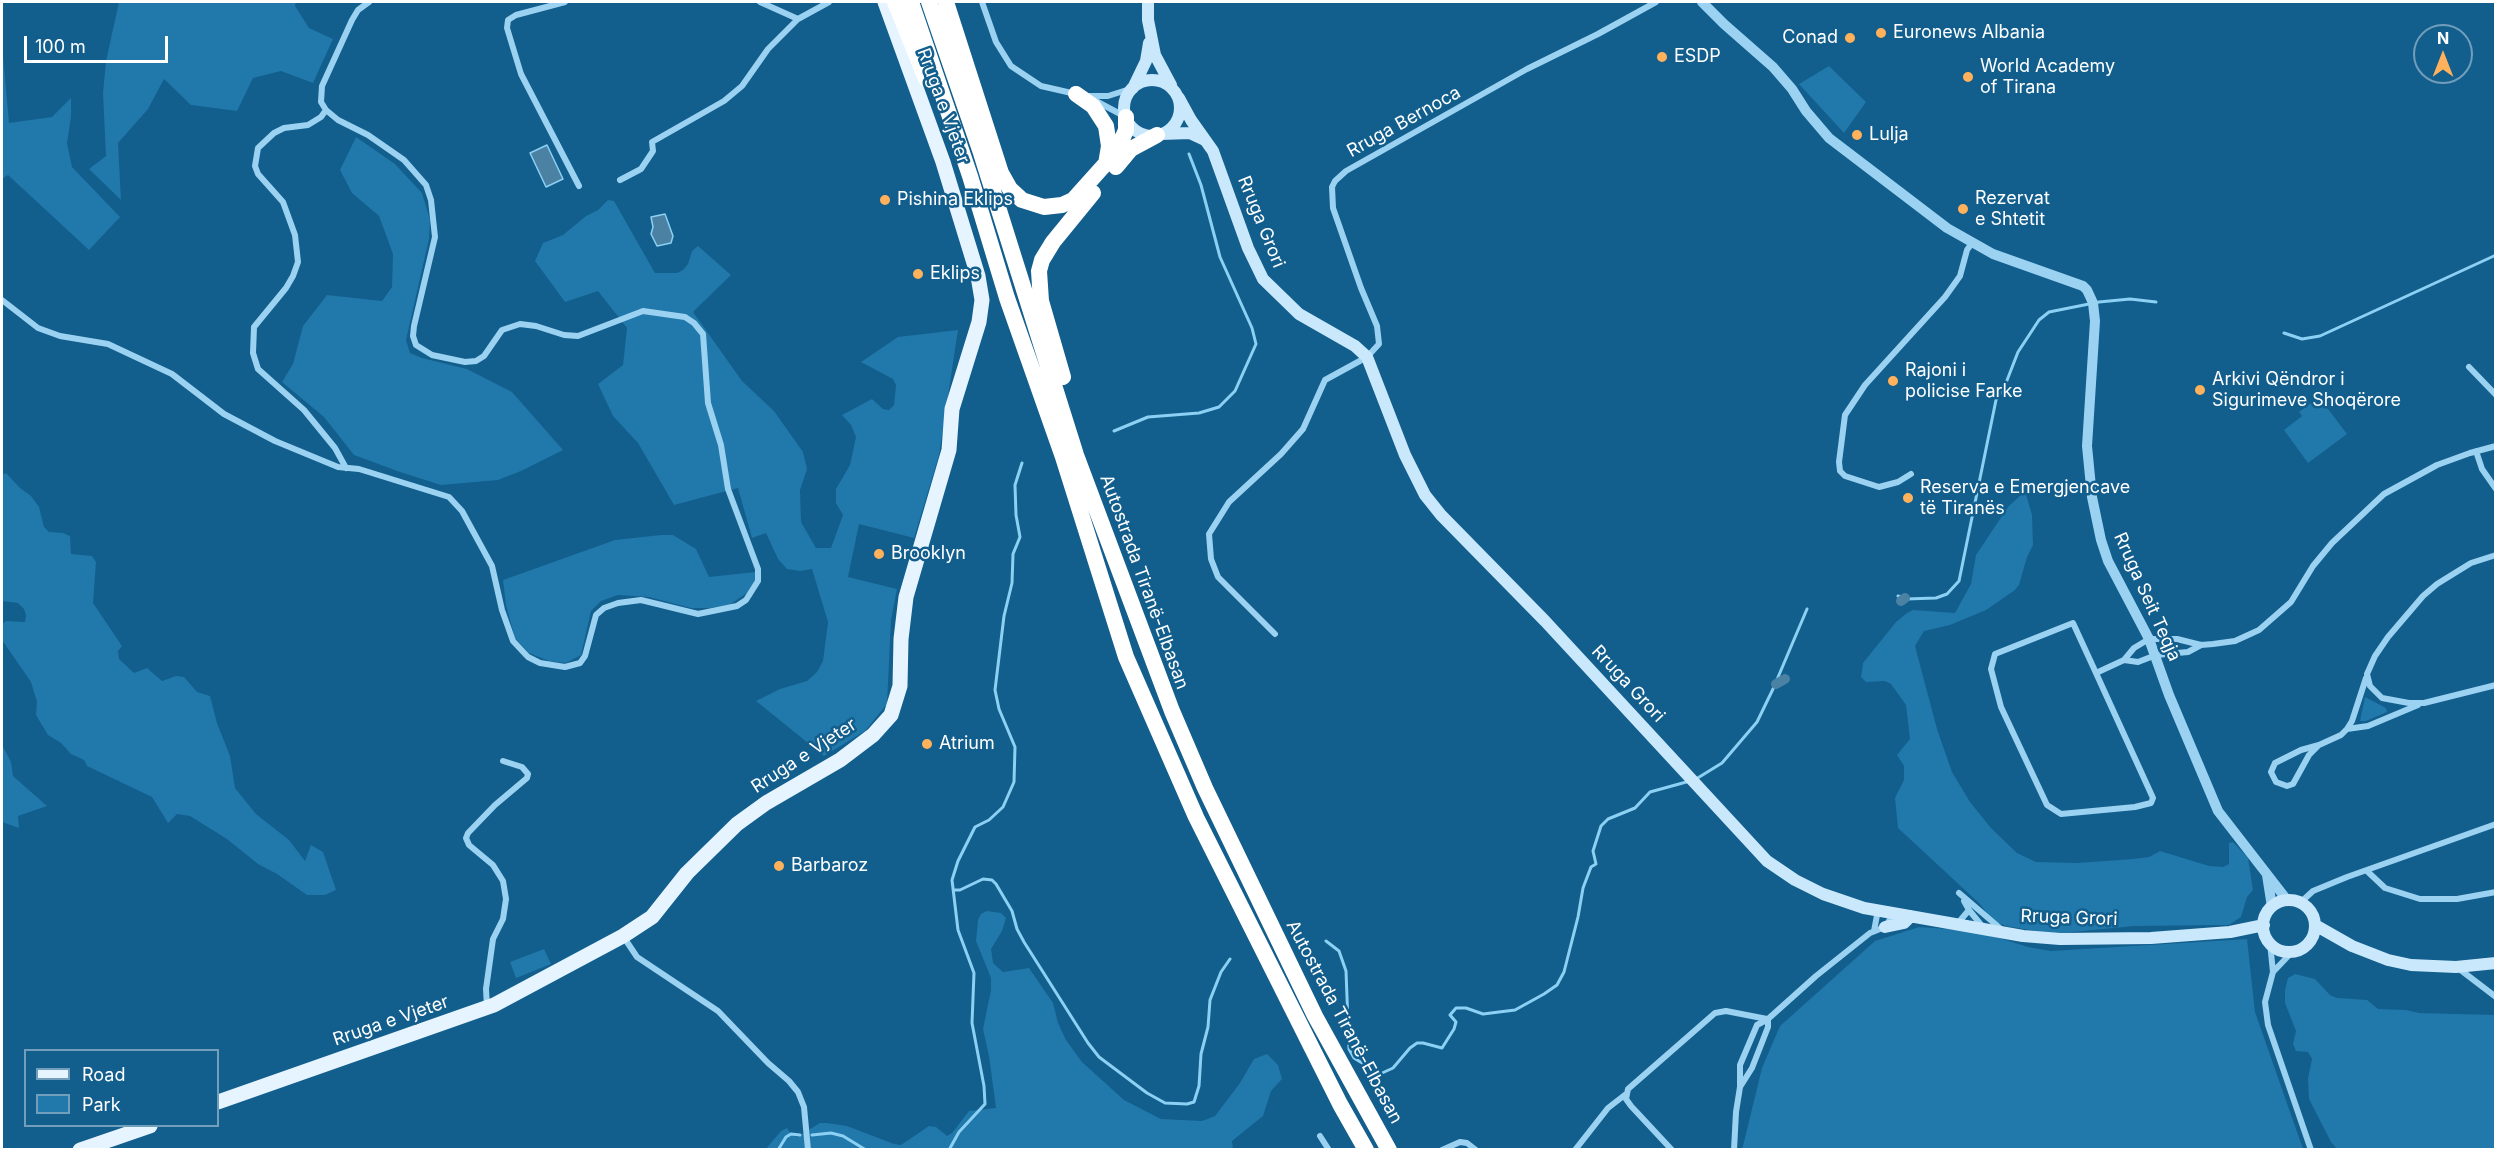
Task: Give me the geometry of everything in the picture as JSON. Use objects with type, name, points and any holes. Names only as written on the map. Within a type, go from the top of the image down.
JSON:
[{"type":"highway","points":[[895,2],[952,146],[970,176]]},
{"type":"highway","name":"Autostrada Tiranë-Elbasan","points":[[911,2],[970,176],[1007,297],[1046,405],[1126,657],[1196,817],[1335,1093],[1366,1149]]},
{"type":"highway","name":"Autostrada Tiranë-Elbasan","points":[[929,2],[981,153],[1068,428],[1138,624],[1172,711],[1205,788],[1315,1016],[1389,1149]]},
{"type":"highway","points":[[946,2],[981,153]]},
{"type":"highway","points":[[946,2],[1001,173],[1018,197],[1038,206],[1062,205],[1083,191],[1122,141],[1127,125],[1126,117]]},
{"type":"highway","points":[[1076,94],[1093,106],[1106,126],[1109,146],[1104,167]]},
{"type":"highway","points":[[1068,428],[1066,386],[1039,292],[1039,271],[1042,260],[1064,227],[1127,153],[1158,135]]},
{"type":"main road","name":"Rruga e Vjeter","points":[[219,1102],[487,1008],[623,936],[652,917],[687,873],[736,824],[859,746],[883,726],[896,703],[900,687],[901,639],[906,597],[949,450],[952,409],[979,322],[982,300],[978,276],[943,162],[885,2]]},
{"type":"main road","points":[[1148,2],[1150,33],[1158,62],[1179,98],[1180,108],[1176,122],[1166,132],[1158,135]]},
{"type":"main road","points":[[1150,33],[1146,61],[1124,105],[1130,125],[1139,132],[1158,135],[1190,134],[1202,138],[1210,146]]},
{"type":"main road","points":[[1133,88],[1142,82],[1152,80],[1162,81],[1171,86]]},
{"type":"main road","name":"Rruga Grori","points":[[1179,98],[1191,120],[1210,146],[1248,248],[1263,279],[1299,314],[1355,346],[1367,357],[1405,456],[1425,495],[1441,515],[1545,621],[1767,861],[1822,894],[1878,910],[2023,936],[2061,939],[2151,938],[2230,932],[2264,925]]},
{"type":"main road","points":[[2287,900],[2301,902],[2311,912],[2315,925],[2311,940],[2306,946],[2293,951],[2281,950],[2269,941],[2264,925],[2267,912],[2287,900]]},
{"type":"main road","points":[[1880,929],[1904,923],[1911,916]]},
{"type":"main road","points":[[2315,925],[2336,938],[2388,960],[2411,965],[2456,967],[2496,963]]},
{"type":"main road","name":"Rruga Grori","points":[[2230,932],[2269,941]]},
{"type":"main road","points":[[2311,940],[2336,938]]},
{"type":"main road","points":[[80,1149],[144,1127]]},
{"type":"street","points":[[2,300],[38,328],[60,336],[108,344],[172,374],[224,414],[276,441],[338,466],[359,469],[437,492],[454,501],[492,566],[502,610],[513,641],[528,657],[552,667],[565,667],[580,663],[585,656],[596,615],[604,608],[641,600],[698,614],[737,606],[746,600],[758,581],[754,556],[728,489],[721,445],[708,403],[703,334],[694,323],[685,317],[643,311],[578,336],[564,335],[536,326],[520,324],[502,330],[484,356],[476,361],[465,362],[432,354],[416,345],[413,336],[435,237],[433,207],[426,185],[404,160],[368,135],[338,120],[326,110],[321,102],[322,86],[352,20],[358,10],[369,2]]},
{"type":"street","points":[[565,2],[516,15],[508,20],[507,28],[521,74],[579,186]]},
{"type":"street","points":[[760,2],[798,19]]},
{"type":"street","points":[[620,180],[641,169],[653,151],[652,142],[724,101],[742,86],[768,49],[798,19],[829,2]]},
{"type":"street","points":[[982,2],[996,42],[1011,66],[1041,86],[1102,103],[1126,117]]},
{"type":"street","name":"Rruga Bernoca","points":[[1367,357],[1379,344],[1377,326],[1333,208],[1332,187],[1335,181],[1346,171],[1527,69],[1656,2]]},
{"type":"street","name":"Rruga Seit Teqja","points":[[1702,2],[1773,67],[1829,138],[1947,228],[1993,254],[2083,286],[2088,293],[2093,303],[2095,321],[2087,446],[2092,497],[2101,540],[2108,561],[2149,639],[2218,811],[2287,900]]},
{"type":"street","points":[[1076,94],[1108,96],[1133,88]]},
{"type":"street","points":[[326,110],[321,117],[308,125],[284,128],[274,133],[258,148],[255,166],[258,174],[283,201],[295,235],[297,262],[286,288],[254,327],[253,353],[258,369],[304,410],[335,448],[346,468]]},
{"type":"street","points":[[1911,474],[1898,482],[1880,487],[1845,476],[1840,471],[1839,462],[1845,415],[1864,385],[1945,297],[1960,276],[1972,243]]},
{"type":"street","points":[[1275,634],[1218,578],[1211,559],[1209,534],[1229,502],[1281,454],[1303,429],[1325,380],[1367,357]]},
{"type":"street","points":[[2469,367],[2496,395]]},
{"type":"street","points":[[2124,660],[2138,662],[2156,656],[2188,652],[2201,645],[2235,641],[2266,625],[2291,602],[2313,566],[2332,543],[2384,495],[2416,476],[2476,451],[2496,446]]},
{"type":"street","points":[[2476,451],[2482,470],[2496,489]]},
{"type":"street","points":[[2319,745],[2305,762],[2293,784],[2281,786],[2276,782],[2271,772],[2275,763],[2301,750],[2341,735],[2347,729],[2352,721],[2375,656],[2423,596],[2471,563],[2496,555]]},
{"type":"street","points":[[2073,623],[2096,672],[2153,798],[2151,803],[2135,807],[2061,814],[2047,805],[2001,707],[1991,669],[1995,654],[2073,623]]},
{"type":"street","points":[[2096,672],[2124,660],[2134,648],[2149,639],[2186,640],[2201,645]]},
{"type":"street","points":[[2367,674],[2370,686],[2382,698],[2409,704],[2424,703]]},
{"type":"street","points":[[2347,729],[2368,726],[2424,703],[2496,685]]},
{"type":"street","points":[[487,1008],[486,989],[493,939],[503,919],[506,899],[503,880],[493,865],[468,845],[466,838],[468,833],[495,806],[527,778],[526,770],[503,761]]},
{"type":"street","points":[[2301,902],[2313,891],[2496,824]]},
{"type":"street","points":[[2367,871],[2385,888],[2420,898],[2457,898],[2496,892]]},
{"type":"street","name":"Rruga Seit Teqja","points":[[2267,875],[2272,907]]},
{"type":"street","points":[[1984,928],[1959,893],[2004,932]]},
{"type":"street","points":[[1878,910],[1880,929]]},
{"type":"street","points":[[1958,923],[1969,910]]},
{"type":"street","points":[[1734,1149],[1740,1065],[1757,1025],[1768,1019],[1816,976],[1880,929],[1891,918],[1892,912]]},
{"type":"street","points":[[623,936],[637,957],[718,1011],[768,1063],[789,1081],[798,1092],[804,1107],[808,1149]]},
{"type":"street","points":[[2269,941],[2272,972],[2265,1002],[2268,1025],[2311,1149]]},
{"type":"street","points":[[2272,972],[2293,951]]},
{"type":"street","points":[[2456,967],[2496,997]]},
{"type":"street","points":[[1575,1149],[1608,1108],[1626,1094],[1638,1078],[1715,1013],[1726,1011],[1768,1019]]},
{"type":"street","points":[[1740,1087],[1752,1068],[1768,1027],[1768,1019]]},
{"type":"street","points":[[1626,1094],[1631,1106],[1672,1149]]},
{"type":"street","points":[[1320,1136],[1329,1149]]},
{"type":"street","points":[[1442,1149],[1460,1142],[1467,1143],[1476,1149]]},
{"type":"green space","points":[[119,2],[296,2],[295,6],[309,28],[333,39],[313,83],[281,71],[253,78],[237,111],[191,105],[164,79],[148,109],[118,143],[121,200],[89,169],[106,156],[103,93],[106,61]]},
{"type":"green space","points":[[2,44],[9,123],[52,117],[71,98],[67,143],[72,167],[120,217],[89,250],[8,175],[2,179]]},
{"type":"green space","points":[[1829,66],[1866,102],[1844,133],[1799,84]]},
{"type":"green space","points":[[356,137],[395,164],[422,193],[430,220],[429,239],[406,340],[410,353],[467,369],[512,392],[563,450],[498,480],[441,485],[354,455],[324,417],[282,382],[293,364],[303,326],[327,295],[382,301],[392,287],[393,254],[379,216],[352,193],[340,170]]},
{"type":"green space","points":[[608,200],[614,201],[655,273],[677,273],[683,270],[688,264],[692,251],[698,246],[731,275],[693,312],[742,381],[774,411],[803,452],[807,469],[800,490],[801,522],[816,548],[831,548],[843,515],[836,503],[836,489],[850,465],[856,437],[851,425],[842,415],[872,399],[883,409],[889,410],[894,405],[896,385],[893,379],[861,362],[898,337],[958,330],[939,455],[914,538],[859,524],[848,577],[897,589],[891,620],[887,704],[865,731],[824,756],[756,701],[780,689],[807,681],[817,672],[823,661],[828,622],[812,569],[800,571],[787,569],[778,559],[766,533],[752,538],[738,488],[674,505],[638,443],[613,416],[598,384],[623,365],[627,328],[598,291],[565,302],[535,261],[543,243],[563,235]]},
{"type":"green space","points":[[2319,397],[2347,434],[2308,463],[2284,430],[2302,416],[2299,412]]},
{"type":"green space","points":[[6,473],[31,496],[39,507],[44,527],[49,532],[70,536],[71,554],[92,556],[96,562],[93,603],[122,646],[118,651],[119,659],[134,673],[147,668],[162,681],[176,676],[184,677],[197,692],[210,696],[217,723],[230,756],[235,788],[256,814],[289,840],[305,861],[311,845],[323,852],[336,890],[325,895],[307,895],[190,816],[177,814],[168,823],[152,797],[87,766],[84,760],[71,754],[61,743],[48,735],[36,715],[37,702],[31,682],[2,640],[2,624],[6,621],[25,622],[26,615],[18,603],[2,601],[2,475]]},
{"type":"green space","points":[[2025,491],[2032,515],[2033,545],[2019,585],[1986,610],[1950,625],[1924,631],[1915,646],[1937,729],[1952,772],[1970,802],[1991,828],[2017,853],[2036,862],[2077,863],[2133,859],[2149,857],[2160,851],[2209,866],[2223,867],[2229,864],[2229,843],[2233,842],[2248,858],[2253,890],[2247,897],[2241,917],[2229,925],[2134,926],[2053,934],[2006,926],[1993,921],[1980,904],[1898,828],[1895,798],[1904,780],[1904,766],[1897,755],[1910,739],[1906,705],[1891,684],[1885,681],[1866,682],[1861,677],[1863,663],[1896,622],[1907,613],[1913,610],[1955,613],[1971,584],[1976,555],[2008,507]]},
{"type":"green space","points":[[673,535],[696,549],[709,577],[755,572],[755,581],[747,593],[729,605],[710,608],[691,608],[649,597],[618,595],[601,601],[591,611],[581,655],[566,663],[549,661],[529,653],[515,638],[506,605],[503,580],[615,540]]},
{"type":"green space","points":[[2365,697],[2386,708],[2387,712],[2366,721],[2360,721]]},
{"type":"green space","points":[[2,745],[11,762],[13,776],[47,806],[18,816],[19,828],[2,822]]},
{"type":"green space","points":[[987,911],[1001,913],[1006,918],[1002,931],[991,949],[993,963],[1003,972],[1029,968],[1053,1003],[1058,1023],[1066,1040],[1082,1062],[1124,1100],[1161,1119],[1202,1121],[1215,1116],[1240,1083],[1254,1059],[1267,1054],[1278,1065],[1282,1079],[1271,1091],[1263,1116],[1232,1141],[1233,1149],[765,1150],[781,1131],[787,1128],[797,1137],[820,1123],[847,1126],[901,1145],[929,1126],[936,1127],[947,1136],[969,1111],[996,1108],[983,1029],[991,990],[991,978],[976,941],[978,920],[981,914]]},
{"type":"green space","points":[[1919,927],[1977,931],[2028,947],[2051,951],[2247,939],[2255,1012],[2303,1149],[1742,1150],[1762,1068],[1780,1026],[1875,941]]},
{"type":"green space","points":[[544,949],[551,964],[516,978],[510,962]]},
{"type":"green space","points":[[2295,974],[2315,979],[2330,995],[2337,998],[2367,1000],[2378,1009],[2419,1013],[2495,1015],[2495,1149],[2337,1149],[2331,1142],[2309,1099],[2308,1078],[2312,1059],[2308,1052],[2296,1051],[2293,1044],[2296,1031],[2285,1003],[2285,990],[2288,978]]},
{"type":"shaded area","points":[[547,145],[563,179],[546,187],[530,153]]},
{"type":"shaded area","points":[[665,214],[673,236],[671,243],[657,246],[651,234],[653,227],[651,217]]},
{"type":"waterway","points":[[1114,431],[1148,417],[1199,413],[1219,407],[1235,391],[1256,344],[1252,328],[1220,257],[1201,185],[1189,154]]},
{"type":"waterway","points":[[2284,333],[2302,339],[2320,336],[2496,255]]},
{"type":"waterway","points":[[1898,596],[1906,599],[1936,598],[1947,594],[1959,581],[1996,400],[2004,388],[2018,352],[2039,320],[2049,312],[2099,302],[2130,299],[2156,302]]},
{"type":"waterway","points":[[949,1150],[959,1132],[985,1104],[984,1086],[972,1023],[974,973],[958,930],[952,880],[958,861],[975,827],[989,820],[1003,807],[1014,782],[1015,747],[999,709],[995,690],[1004,616],[1012,583],[1013,554],[1020,537],[1016,515],[1015,485],[1022,463]]},
{"type":"waterway","points":[[1901,601],[1905,598]]},
{"type":"waterway","points":[[1696,779],[1722,763],[1757,722],[1807,609]]},
{"type":"waterway","points":[[1776,684],[1785,679]]},
{"type":"waterway","points":[[1326,941],[1339,951],[1346,971],[1349,1049],[1354,1058],[1380,1074],[1393,1068],[1417,1043],[1442,1048],[1454,1029],[1456,1022],[1450,1015],[1456,1008],[1466,1008],[1483,1014],[1515,1010],[1557,985],[1564,972],[1583,888],[1591,867],[1596,864],[1593,851],[1601,826],[1608,819],[1635,808],[1650,792],[1690,781]]},
{"type":"waterway","points":[[953,890],[960,890],[983,879],[992,880],[996,884],[1012,911],[1017,929],[1024,942],[1088,1043],[1099,1057],[1147,1093],[1165,1103],[1194,1102],[1199,1086],[1201,1054],[1208,1027],[1210,1000],[1221,972],[1230,959]]},
{"type":"waterway","points":[[812,1135],[831,1133],[843,1136],[866,1150]]},
{"type":"waterway","points":[[778,1150],[786,1137],[791,1134],[800,1135]]},
{"type":"place","name":"Euronews Albania","points":[[1881,33]]},
{"type":"place","name":"Conad","points":[[1850,38]]},
{"type":"place","name":"ESDP","points":[[1662,57]]},
{"type":"place","name":"World Academy of Tirana","points":[[1968,77]]},
{"type":"place","name":"Lulja","points":[[1857,135]]},
{"type":"place","name":"Pishina Eklips","points":[[885,200]]},
{"type":"place","name":"Rezervat e Shtetit","points":[[1963,209]]},
{"type":"place","name":"Eklips","points":[[918,274]]},
{"type":"place","name":"Rajoni i policise Farke","points":[[1893,381]]},
{"type":"place","name":"Arkivi Qëndror i Sigurimeve Shoqërore","points":[[2200,390]]},
{"type":"place","name":"Reserva e Emergjencave të Tiranës","points":[[1908,498]]},
{"type":"place","name":"Brooklyn","points":[[879,554]]},
{"type":"place","name":"Atrium","points":[[927,744]]},
{"type":"place","name":"Barbaroz","points":[[779,866]]}]
